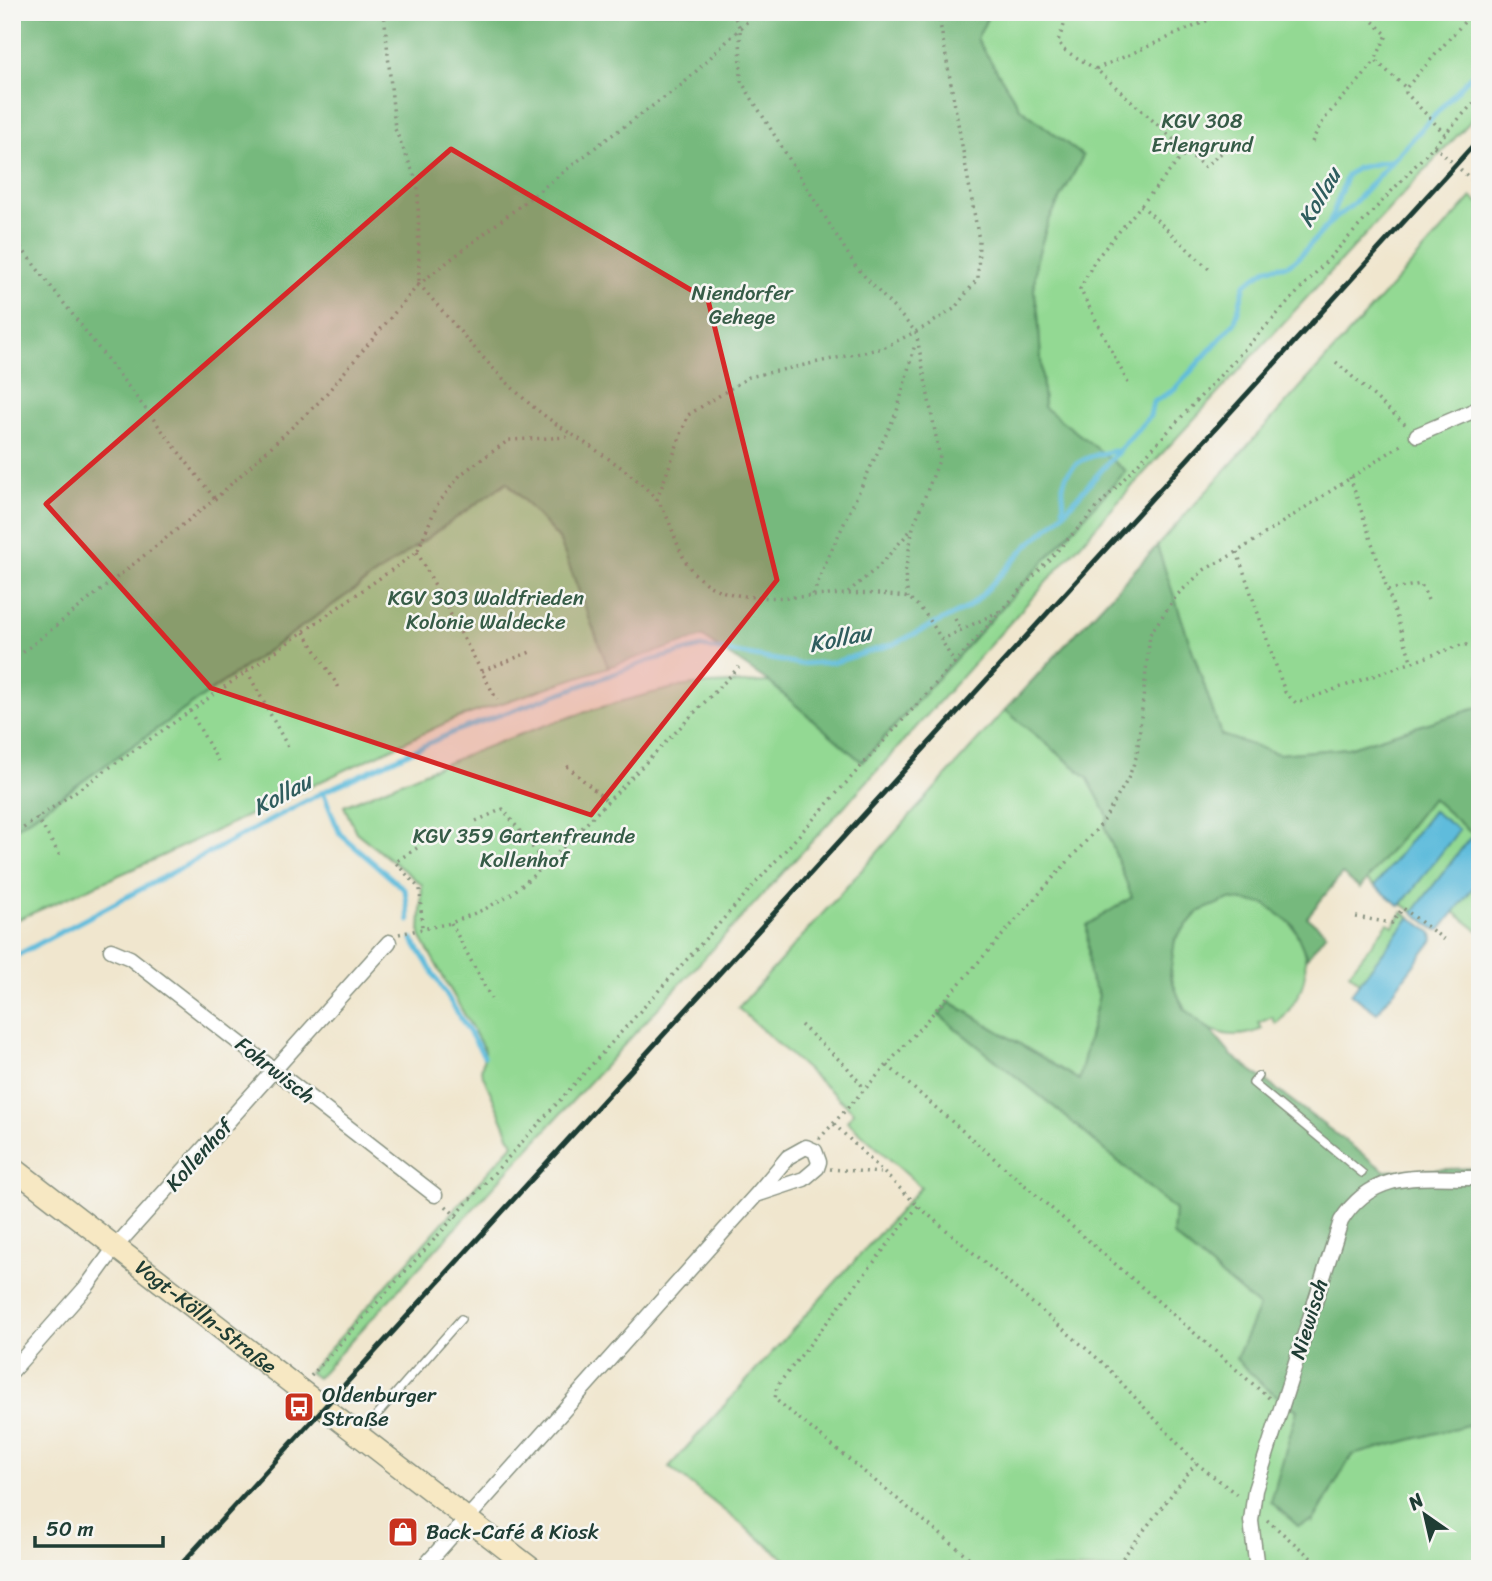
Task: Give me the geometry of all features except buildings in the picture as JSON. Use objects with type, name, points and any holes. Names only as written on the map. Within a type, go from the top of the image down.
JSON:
[{"type":"street","points":[[1417,435],[1480,408]]},
{"type":"street","name":"Kollenhof","points":[[12,1371],[87,1286],[116,1246],[389,942]]},
{"type":"street","name":"Fohrwisch","points":[[111,950],[130,958],[435,1195]]},
{"type":"street","points":[[422,1569],[788,1157],[801,1148],[811,1148],[818,1156],[817,1168],[804,1179],[756,1195]]},
{"type":"street","name":"Vogt-Kölln-Straße","points":[[12,1167],[532,1569]]},
{"type":"street","name":"Niewisch","points":[[1257,1569],[1252,1507],[1330,1248],[1352,1204],[1367,1190],[1385,1182],[1480,1178]]},
{"type":"lane","points":[[1258,1076],[1254,1083],[1362,1173]]},
{"type":"lane","points":[[358,1437],[461,1319]]},
{"type":"path","points":[[384,12],[395,130],[418,184],[419,284],[482,356],[531,405],[644,486],[657,500],[680,553],[708,585],[724,593],[748,596],[846,594],[908,598]]},
{"type":"path","points":[[732,12],[740,27],[741,81],[856,267],[916,332],[940,458],[913,527],[905,573],[908,598],[928,617],[955,664]]},
{"type":"path","points":[[12,661],[215,499],[320,401],[419,284],[601,143],[683,84],[757,12]]},
{"type":"path","points":[[657,500],[688,415],[749,377],[883,348],[954,309],[978,278],[979,240],[938,12]]},
{"type":"path","points":[[1069,12],[1060,28],[1058,41],[1064,50],[1096,69],[1204,167],[1241,136]]},
{"type":"path","points":[[1096,69],[1227,12]]},
{"type":"path","points":[[1312,142],[1322,117],[1366,75],[1387,35],[1363,12]]},
{"type":"path","points":[[1406,88],[1466,20],[1458,12]]},
{"type":"path","points":[[1375,60],[1406,88],[1421,109],[1445,134]]},
{"type":"path","points":[[299,1389],[1003,609],[1480,96]]},
{"type":"path","points":[[1434,146],[1480,187]]},
{"type":"path","points":[[1128,383],[1080,289],[1094,260],[1186,152]]},
{"type":"path","points":[[1141,205],[1211,271]]},
{"type":"path","points":[[12,236],[215,499]]},
{"type":"path","points":[[813,596],[825,564],[897,411],[916,342]]},
{"type":"path","points":[[811,1148],[1102,823],[1128,779],[1137,755],[1150,634],[1177,595],[1204,570],[1237,552],[1417,435],[1336,362]]},
{"type":"path","points":[[12,836],[417,551],[437,505],[460,474],[509,440],[572,436]]},
{"type":"path","points":[[1350,477],[1411,660]]},
{"type":"path","points":[[846,594],[878,567],[913,527]]},
{"type":"path","points":[[417,551],[497,700]]},
{"type":"path","points":[[1237,552],[1285,692],[1296,703],[1411,660],[1464,644],[1480,651]]},
{"type":"path","points":[[1388,590],[1421,584],[1427,600]]},
{"type":"path","points":[[941,640],[1003,609]]},
{"type":"path","points":[[954,619],[961,630]]},
{"type":"path","points":[[304,632],[341,691]]},
{"type":"path","points":[[482,671],[533,651]]},
{"type":"path","points":[[389,942],[404,931],[451,923],[511,894],[546,866],[739,667]]},
{"type":"path","points":[[247,671],[289,749]]},
{"type":"path","points":[[190,711],[218,761]]},
{"type":"path","points":[[568,766],[607,801]]},
{"type":"path","points":[[476,821],[503,809],[546,866]]},
{"type":"path","points":[[37,817],[62,859]]},
{"type":"path","points":[[417,848],[395,862],[420,889],[422,927]]},
{"type":"path","points":[[1356,917],[1392,923],[1403,908],[1446,941]]},
{"type":"path","points":[[451,923],[493,1002]]},
{"type":"path","points":[[801,1025],[846,1066],[864,1088]]},
{"type":"path","points":[[887,1065],[1282,1408]]},
{"type":"path","points":[[834,1124],[918,1206],[1103,1363],[1196,1463],[1324,1569]]},
{"type":"path","points":[[817,1168],[882,1173]]},
{"type":"path","points":[[918,1206],[777,1386],[775,1399],[983,1569]]},
{"type":"path","points":[[1114,1569],[1196,1463]]},
{"type":"highlighted area","points":[[451,149],[708,300],[777,580],[591,815],[211,688],[46,504]]},
{"type":"green space","name":"Niendorfer Gehege","points":[[12,12],[990,12],[977,39],[1020,108],[1083,156],[1048,222],[1036,262],[1034,291],[1038,312],[1044,407],[1126,471],[862,762],[769,682],[703,637],[608,667],[559,539],[507,482],[12,831]]},
{"type":"green space","points":[[990,12],[1480,12],[1480,111],[1144,473],[885,762],[317,1378],[309,1372],[513,1144],[481,1071],[485,1051],[420,936],[422,885],[356,832],[344,806],[466,755],[548,725],[631,699],[697,685],[769,682],[862,762],[1082,437],[1044,407],[1038,312],[1034,291],[1036,262],[1048,222],[1083,156],[1020,108],[977,39]]},
{"type":"green space","points":[[1472,197],[1480,204],[1480,707],[1348,748],[1279,754],[1221,735],[1157,546]]},
{"type":"green space","name":"KGV 303 Waldfrieden Kolonie Waldecke","points":[[507,482],[559,539],[608,667],[452,720],[151,861],[12,922],[12,831]]},
{"type":"green space","points":[[1157,546],[1221,735],[1279,754],[1348,748],[1480,707],[1480,841],[1432,798],[1360,888],[1342,874],[1307,917],[1326,933],[1307,958],[1293,925],[1265,904],[1229,899],[1198,912],[1175,939],[1170,975],[1183,1008],[1211,1031],[1231,1055],[1385,1171],[1480,1168],[1480,1431],[1467,1425],[1352,1455],[1313,1521],[1298,1526],[1271,1502],[1297,1410],[1265,1387],[1236,1359],[1259,1307],[1173,1235],[1175,1210],[1058,1110],[939,1015],[950,1002],[1079,1080],[1099,995],[1089,976],[1087,925],[1132,897],[1105,827],[1108,816],[1087,777],[1005,710]]},
{"type":"green space","points":[[1005,710],[1087,777],[1108,816],[1105,827],[1132,897],[1089,976],[1099,995],[1079,1080],[951,1002],[939,1015],[1058,1110],[1175,1210],[1173,1235],[1259,1307],[1265,1387],[1297,1410],[1313,1522],[1352,1455],[1467,1425],[1480,1431],[1480,1569],[798,1569],[669,1467],[921,1187],[847,1121],[854,1112],[738,1008]]},
{"type":"green space","points":[[1432,798],[1480,841],[1480,846],[1469,839],[1413,912],[1402,904],[1458,830],[1433,811],[1375,886],[1367,880]]},
{"type":"green space","points":[[1480,879],[1480,932],[1454,912]]},
{"type":"green space","points":[[1229,899],[1262,903],[1279,913],[1298,935],[1305,962],[1300,990],[1281,1020],[1276,1024],[1272,1017],[1259,1023],[1262,1029],[1236,1035],[1213,1030],[1194,1017],[1180,998],[1172,976],[1172,953],[1180,930],[1199,911]]},
{"type":"green space","points":[[1403,912],[1410,917],[1360,982],[1349,973],[1388,923],[1393,926]]},
{"type":"water","points":[[1433,811],[1459,830],[1400,906],[1375,886]]},
{"type":"water","points":[[1470,838],[1480,846],[1480,879],[1440,930],[1436,930],[1413,912]]},
{"type":"water","points":[[1410,917],[1432,933],[1433,940],[1377,1013],[1351,994]]},
{"type":"waterway","name":"Kollau","points":[[12,958],[323,792],[456,731],[649,661],[701,647],[800,664],[835,662],[894,644],[967,608],[1027,546],[1056,521],[1150,416],[1153,402],[1174,390],[1235,322],[1245,284],[1268,268],[1288,265],[1297,259],[1329,224],[1347,175],[1357,168],[1393,160],[1480,66]]},
{"type":"waterway","points":[[1331,222],[1352,205],[1393,160]]},
{"type":"waterway","points":[[1063,508],[1063,486],[1070,470],[1083,460],[1115,451]]},
{"type":"waterway","points":[[323,792],[340,834],[405,890],[409,921]]},
{"type":"waterway","points":[[412,939],[484,1056]]},
{"type":"railway","points":[[177,1569],[1480,138]]},
{"type":"place","name":"Oldenburger Straße","points":[[299,1407]]},
{"type":"place","name":"Back-Café & Kiosk","points":[[403,1532]]},
{"type":"park label","name":"KGV 308 Erlengrund","points":[[1202,133]]},
{"type":"park label","name":"KGV 359 Gartenfreunde Kollenhof","points":[[524,848]]}]
